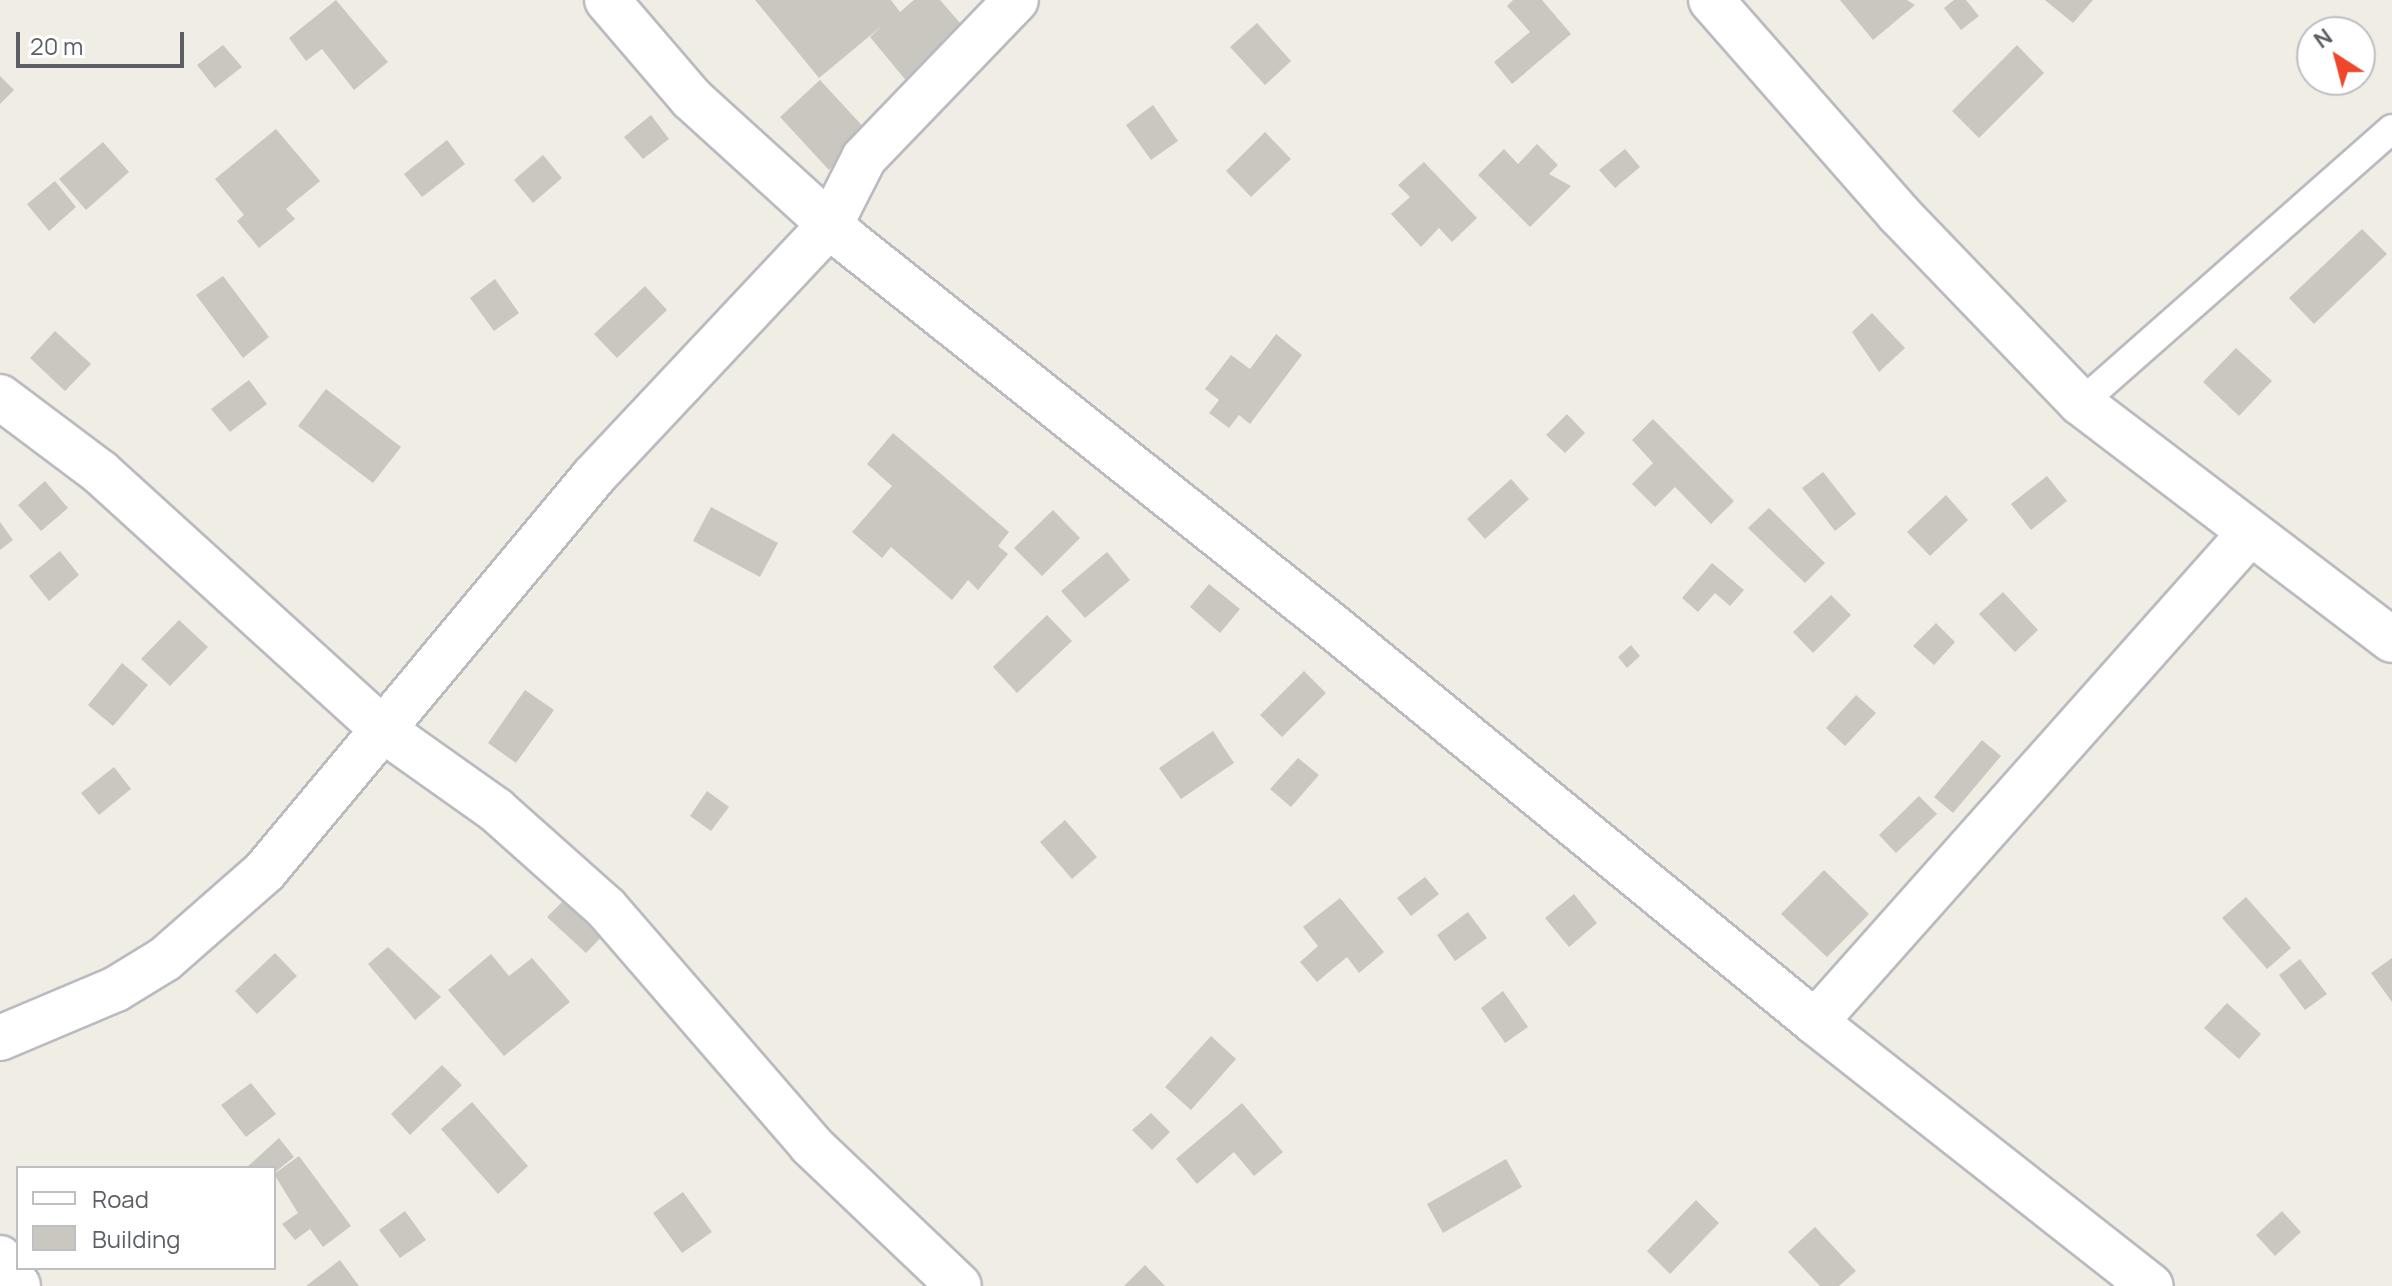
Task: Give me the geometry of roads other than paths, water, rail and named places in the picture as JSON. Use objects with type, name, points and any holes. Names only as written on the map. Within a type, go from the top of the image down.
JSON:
[{"type":"street","points":[[607,0],[692,99],[830,225],[1815,1022],[2151,1286]]},
{"type":"street","points":[[0,1038],[116,989],[165,959],[265,871],[386,732],[594,476],[830,225],[864,158],[1016,0]]},
{"type":"street","points":[[1711,0],[1899,214],[2081,403],[2392,640]]},
{"type":"street","points":[[0,397],[100,472],[386,732],[496,810],[606,908],[811,1145],[959,1286]]},
{"type":"street","points":[[1815,1022],[2250,533]]},
{"type":"street","points":[[0,1258],[18,1286]]},
{"type":"lane","points":[[2081,403],[2392,129]]}]
